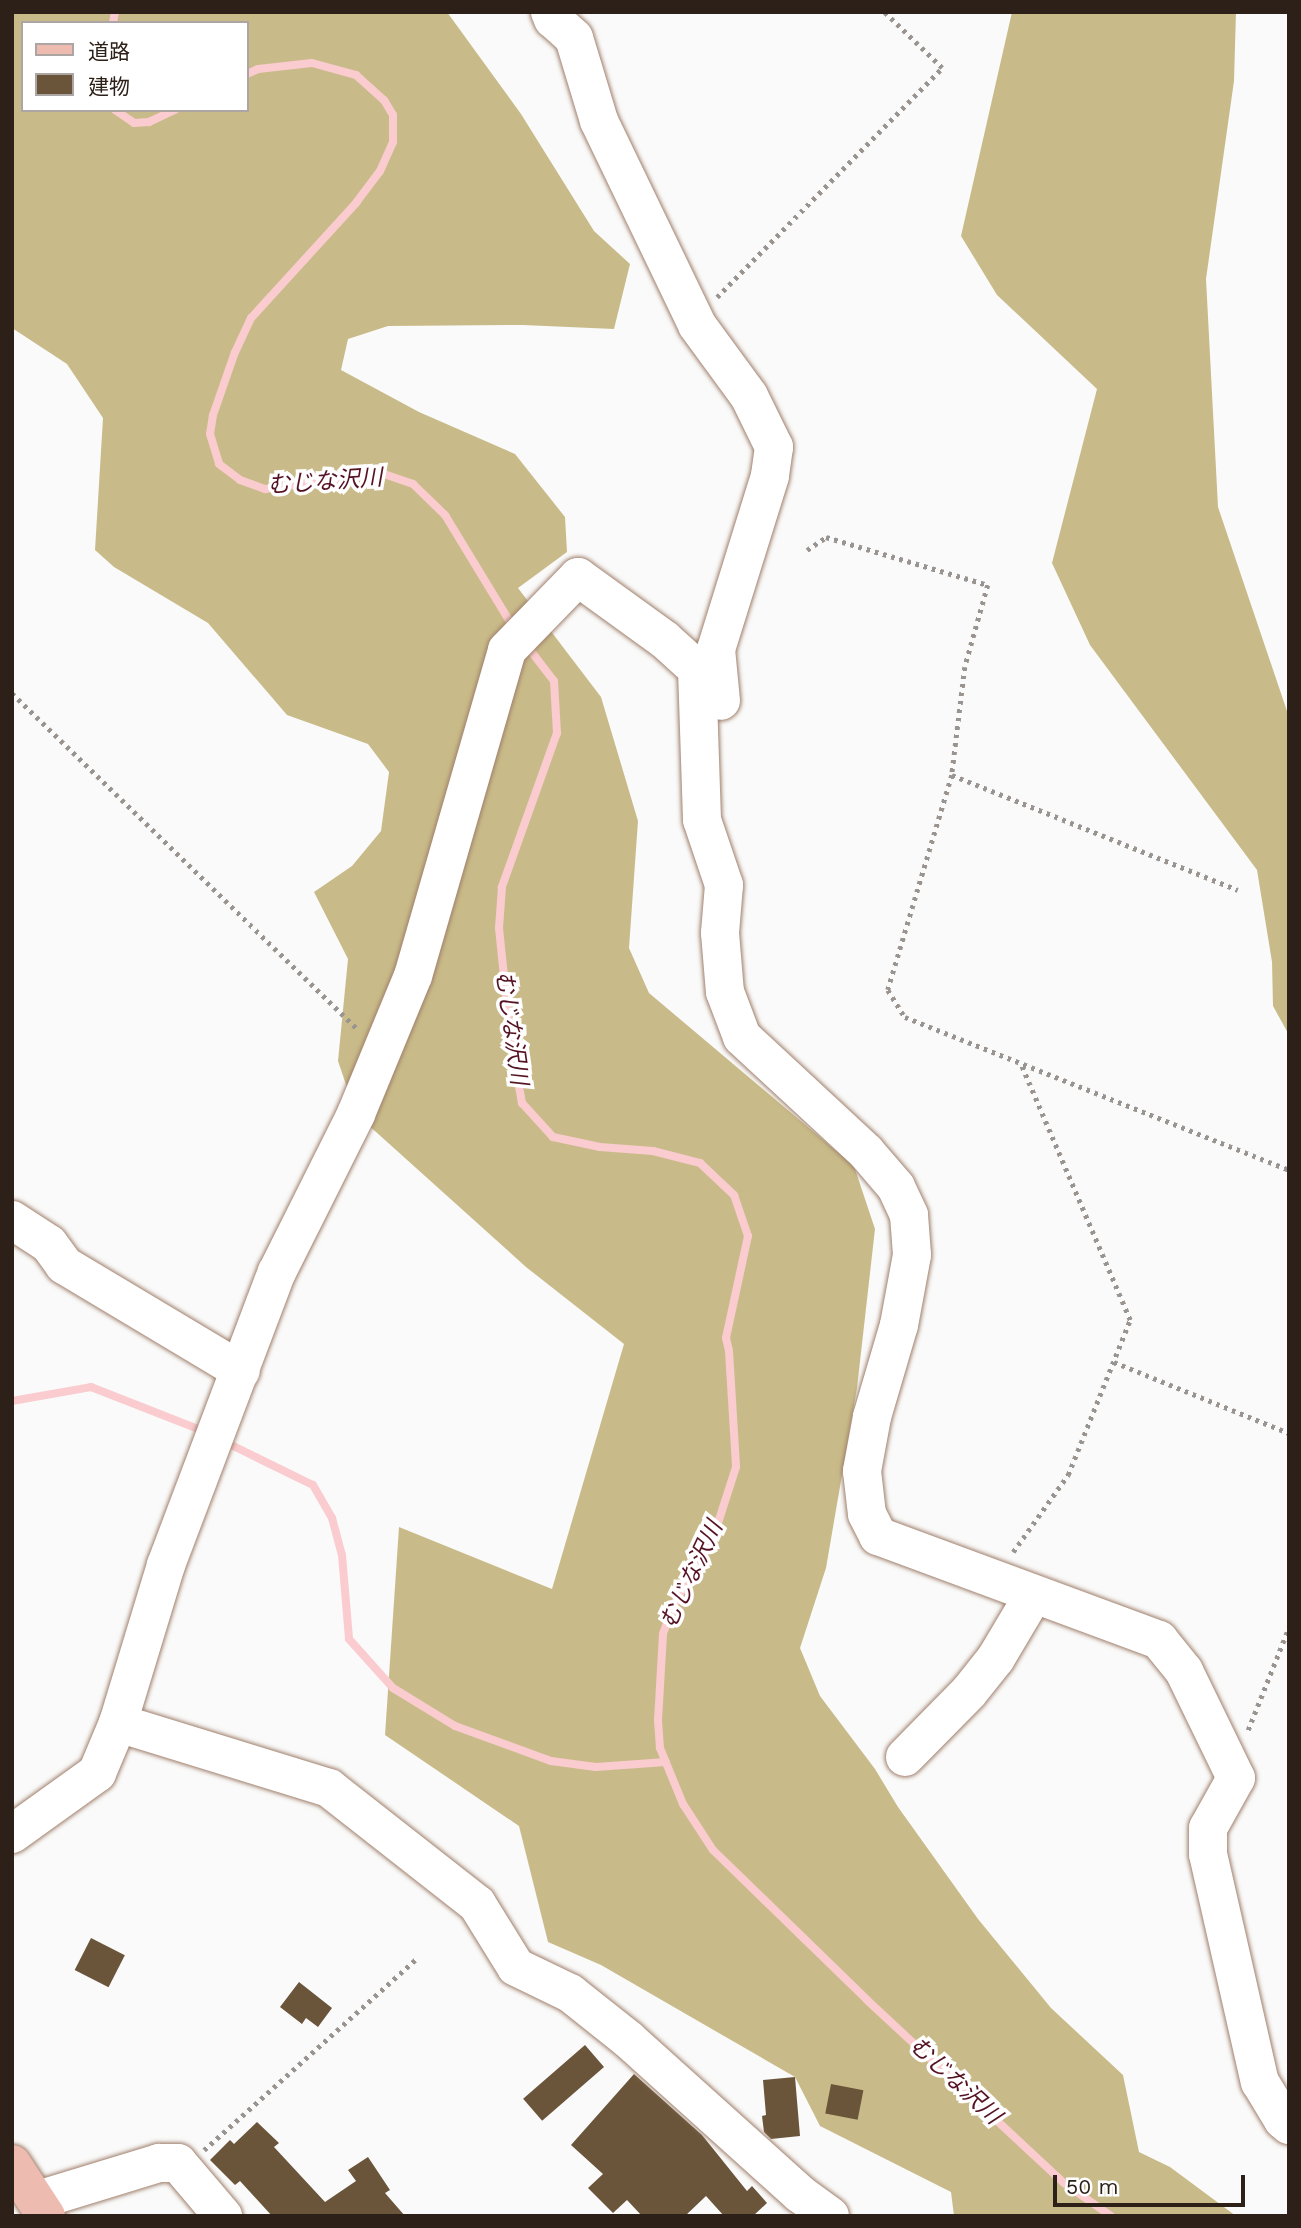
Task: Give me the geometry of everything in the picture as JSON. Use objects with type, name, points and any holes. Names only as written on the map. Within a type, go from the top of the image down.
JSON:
[{"type":"main road","points":[[12,2164],[42,2208]]},
{"type":"street","points":[[550,12],[574,38],[599,121],[694,320],[749,396],[774,447],[770,476],[716,649],[722,695],[713,760],[702,784]]},
{"type":"street","points":[[12,1834],[97,1773],[118,1723],[166,1565],[277,1272],[384,1054],[413,976],[507,650],[578,577],[665,640],[697,669],[702,820],[724,885],[720,933],[725,992],[743,1037],[866,1152],[896,1187],[909,1215],[912,1255],[899,1325],[872,1416],[862,1471],[867,1514],[878,1536],[1158,1640],[1184,1671],[1236,1778],[1208,1828],[1208,1854],[1261,2082],[1289,2125]]},
{"type":"street","points":[[12,1220],[49,1244],[64,1265],[241,1371]]},
{"type":"street","points":[[905,1756],[969,1692],[996,1658],[1034,1594]]},
{"type":"street","points":[[118,1723],[330,1788],[477,1904],[516,1966],[570,1993],[629,2040],[800,2194],[830,2216]]},
{"type":"street","points":[[42,2208],[159,2163],[178,2163],[223,2216]]},
{"type":"path","points":[[694,320],[942,68],[884,12]]},
{"type":"path","points":[[807,550],[826,537],[988,585],[965,667],[951,775],[888,990],[905,1017],[1289,1170]]},
{"type":"path","points":[[12,693],[384,1054]]},
{"type":"path","points":[[951,775],[1238,890]]},
{"type":"path","points":[[994,1579],[1068,1475],[1130,1320],[1021,1063]]},
{"type":"path","points":[[1114,1362],[1289,1433]]},
{"type":"path","points":[[1232,1770],[1289,1627]]},
{"type":"path","points":[[183,2169],[417,1958]]},
{"type":"shaded area","points":[[12,12],[447,12],[521,114],[594,231],[630,264],[614,329],[523,325],[388,326],[348,339],[341,370],[419,412],[515,454],[565,517],[567,552],[518,588],[601,697],[638,821],[629,948],[649,993],[854,1166],[875,1229],[857,1388],[826,1568],[800,1648],[820,1696],[875,1769],[898,1807],[978,1919],[1051,2008],[1123,2075],[1139,2152],[1170,2167],[1236,2216],[954,2216],[951,2192],[820,2126],[795,2077],[601,1965],[548,1942],[519,1826],[385,1735],[399,1527],[552,1589],[624,1344],[526,1267],[356,1114],[338,1061],[348,959],[314,892],[352,866],[381,831],[389,772],[368,744],[287,715],[208,623],[114,567],[95,550],[103,418],[67,364],[12,328]]},
{"type":"shaded area","points":[[1012,12],[1236,12],[1234,81],[1206,279],[1218,507],[1289,717],[1289,1035],[1273,1006],[1272,962],[1257,870],[1090,645],[1052,563],[1097,389],[997,295],[961,236]]},
{"type":"building","points":[[91,1938],[125,1955],[109,1987],[75,1970]]},
{"type":"building","points":[[299,1982],[332,2008],[318,2027],[306,2018],[302,2024],[280,2007]]},
{"type":"building","points":[[585,2045],[604,2067],[542,2121],[523,2099]]},
{"type":"building","points":[[634,2074],[702,2135],[747,2191],[752,2186],[767,2203],[753,2216],[724,2216],[706,2196],[685,2216],[642,2216],[627,2200],[613,2213],[588,2188],[603,2174],[571,2145]]},
{"type":"building","points":[[795,2077],[800,2136],[771,2139],[764,2132],[762,2116],[766,2115],[763,2080]]},
{"type":"building","points":[[831,2084],[863,2090],[858,2120],[825,2113]]},
{"type":"building","points":[[257,2122],[279,2143],[274,2147],[325,2202],[356,2181],[348,2170],[368,2157],[390,2190],[385,2193],[405,2216],[272,2216],[240,2181],[235,2185],[210,2160],[230,2140],[234,2144]]},
{"type":"waterway","name":"むじな沢川","points":[[113,21],[115,12]]},
{"type":"waterway","name":"むじな沢川","points":[[248,74],[258,69],[312,63],[356,75],[384,100],[393,115],[393,142],[380,171],[357,202],[251,318],[235,352],[213,415],[210,434],[219,464],[240,480],[265,489],[381,473],[413,484],[445,515],[513,627]]},
{"type":"waterway","name":"むじな沢川","points":[[118,112],[134,123],[149,122],[171,112]]},
{"type":"waterway","name":"むじな沢川","points":[[527,646],[554,681],[557,733],[502,887],[499,928],[511,1061],[514,1059],[522,1103],[553,1137],[600,1147],[653,1151],[700,1163],[734,1195],[748,1236],[726,1338],[736,1467],[719,1520],[674,1605],[663,1634],[658,1720],[660,1748],[683,1804],[713,1850],[867,2000],[1064,2183],[1111,2216]]},
{"type":"waterway","points":[[12,1401],[91,1387],[206,1432]]},
{"type":"waterway","points":[[223,1441],[313,1485],[332,1518],[342,1555],[349,1639],[393,1688],[455,1726],[551,1761],[596,1767],[666,1762]]}]
